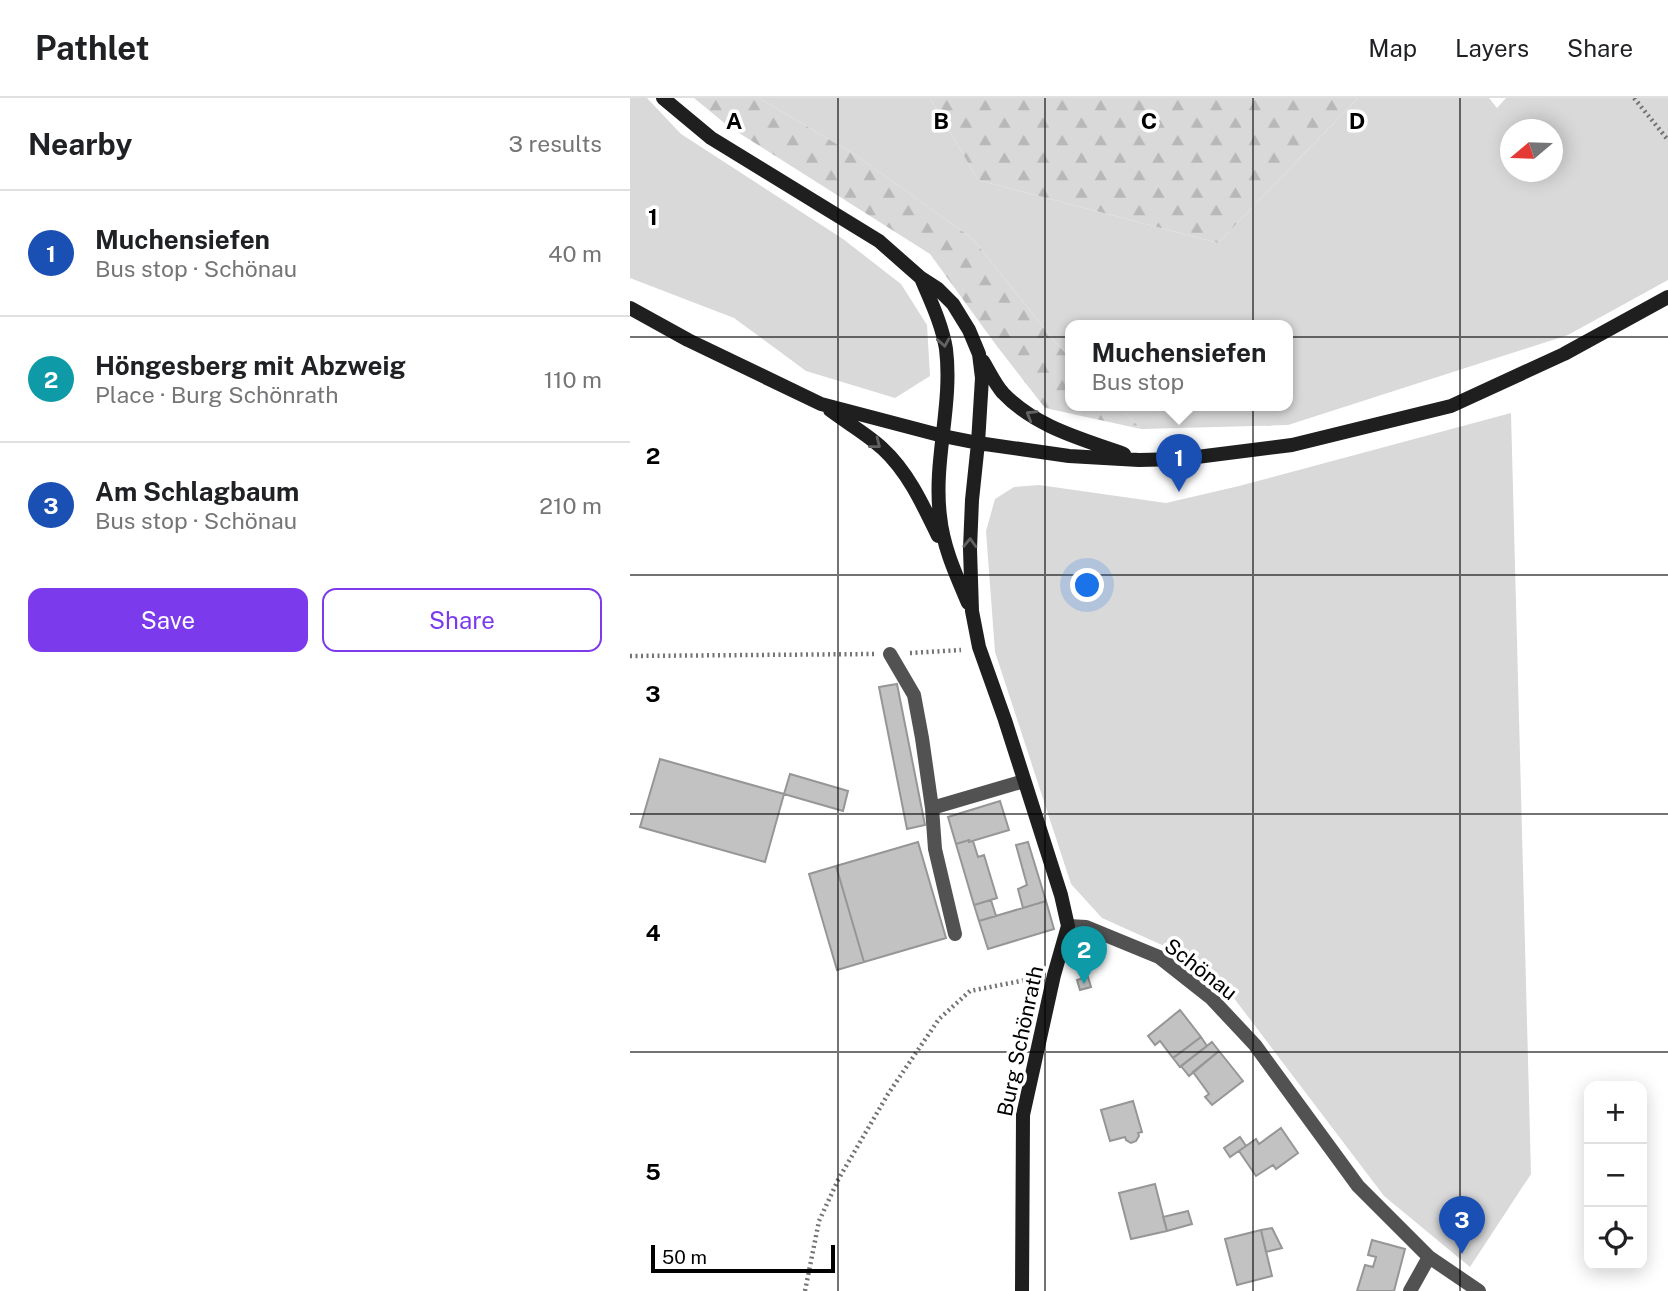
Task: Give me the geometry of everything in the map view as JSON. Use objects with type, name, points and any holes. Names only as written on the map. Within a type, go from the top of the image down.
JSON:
[{"type":"street","points":[[663,98],[711,138],[879,241],[921,278],[938,289],[953,304],[970,330],[979,354],[1001,391],[1026,414],[1065,433],[1139,460]]},
{"type":"street","points":[[921,278],[941,325],[946,351],[947,393],[938,478],[940,517],[950,562]]},
{"type":"street","points":[[821,404],[943,436],[1069,456],[1139,460],[1181,459],[1293,445],[1451,406],[1564,354],[1668,297]]},
{"type":"street","points":[[630,308],[688,340],[821,404],[883,449],[902,471],[922,502],[972,611]]},
{"type":"street","points":[[979,354],[982,378],[970,549],[972,611],[979,647],[1061,895],[1068,926]]},
{"type":"street","points":[[890,654],[914,695],[932,808],[935,849],[955,934]]},
{"type":"street","points":[[932,808],[1024,781]]},
{"type":"street","name":"Burg Schönrath","points":[[1022,1291],[1023,1115],[1054,975],[1068,926]]},
{"type":"street","name":"Schönau","points":[[1068,926],[1086,927],[1159,957],[1211,998],[1255,1045],[1358,1186],[1429,1257],[1479,1291]]},
{"type":"street","points":[[1410,1291],[1429,1257]]},
{"type":"path","points":[[1634,98],[1668,140]]},
{"type":"path","points":[[630,656],[890,654],[946,652],[979,647]]},
{"type":"path","points":[[805,1291],[819,1221],[838,1180],[888,1094],[939,1019],[970,991],[1054,975]]},
{"type":"green space","points":[[630,98],[647,98],[681,134],[843,239],[901,284],[927,325],[930,376],[895,398],[806,371],[734,318],[630,278]]},
{"type":"green space","points":[[694,98],[759,98],[857,156],[973,239],[1065,353],[1065,411],[1124,411],[1141,429],[1045,408],[930,254],[728,126]]},
{"type":"green space","points":[[759,98],[930,98],[978,180],[1218,243],[1358,98],[1489,98],[1497,108],[1506,98],[1668,98],[1668,280],[1568,335],[1288,425],[1141,429],[1124,411],[1293,411],[1293,320],[1065,320],[1065,353],[973,239],[857,156]]},
{"type":"green space","points":[[930,98],[1358,98],[1218,243],[978,180]]},
{"type":"green space","points":[[1511,413],[1531,1174],[1470,1267],[1384,1196],[1224,985],[1162,945],[1102,918],[1071,884],[995,652],[986,531],[995,499],[1014,487],[1039,485],[1166,503]]},
{"type":"building","points":[[897,684],[925,825],[907,829],[879,687]]},
{"type":"building","points":[[660,759],[784,794],[765,862],[640,827]]},
{"type":"building","points":[[790,774],[848,791],[843,811],[784,794]]},
{"type":"building","points":[[1000,801],[1009,830],[956,844],[948,817]]},
{"type":"building","points":[[973,841],[978,857],[984,855],[997,898],[974,905],[956,844]]},
{"type":"building","points":[[918,842],[946,938],[864,962],[836,866]]},
{"type":"building","points":[[1028,842],[1046,901],[1023,908],[1018,889],[1027,885],[1016,845]]},
{"type":"building","points":[[836,866],[864,962],[837,970],[809,874]]},
{"type":"building","points":[[991,900],[996,916],[979,921],[974,905]]},
{"type":"building","points":[[1046,901],[1054,929],[988,949],[979,921]]},
{"type":"building","points":[[1088,977],[1091,987],[1080,990],[1077,980]]},
{"type":"building","points":[[1180,1010],[1201,1037],[1173,1058],[1160,1041],[1155,1045],[1148,1036]]},
{"type":"building","points":[[1201,1037],[1207,1046],[1180,1067],[1173,1058]]},
{"type":"building","points":[[1212,1042],[1219,1051],[1189,1076],[1181,1066]]},
{"type":"building","points":[[1219,1051],[1243,1081],[1212,1105],[1205,1097],[1209,1094],[1193,1072]]},
{"type":"building","points":[[1133,1101],[1142,1132],[1138,1133],[1136,1141],[1131,1143],[1125,1137],[1110,1141],[1101,1110]]},
{"type":"building","points":[[1281,1128],[1298,1153],[1276,1169],[1273,1165],[1256,1176],[1239,1151],[1256,1139],[1259,1144]]},
{"type":"building","points":[[1240,1137],[1246,1146],[1230,1157],[1224,1148]]},
{"type":"building","points":[[1155,1184],[1167,1231],[1131,1239],[1119,1193]]},
{"type":"building","points":[[1188,1211],[1192,1224],[1167,1231],[1163,1217]]},
{"type":"building","points":[[1272,1228],[1282,1248],[1266,1252],[1261,1230]]},
{"type":"building","points":[[1261,1230],[1272,1276],[1237,1285],[1225,1239]]},
{"type":"building","points":[[1372,1240],[1405,1249],[1394,1291],[1357,1291],[1365,1265],[1373,1267],[1376,1257],[1368,1255]]},
{"type":"place","name":"Muchensiefen","points":[[1179,492]]},
{"type":"place","name":"Höngesberg mit Abzweig","points":[[1084,984]]},
{"type":"place","name":"Am Schlagbaum","points":[[1462,1254]]}]
